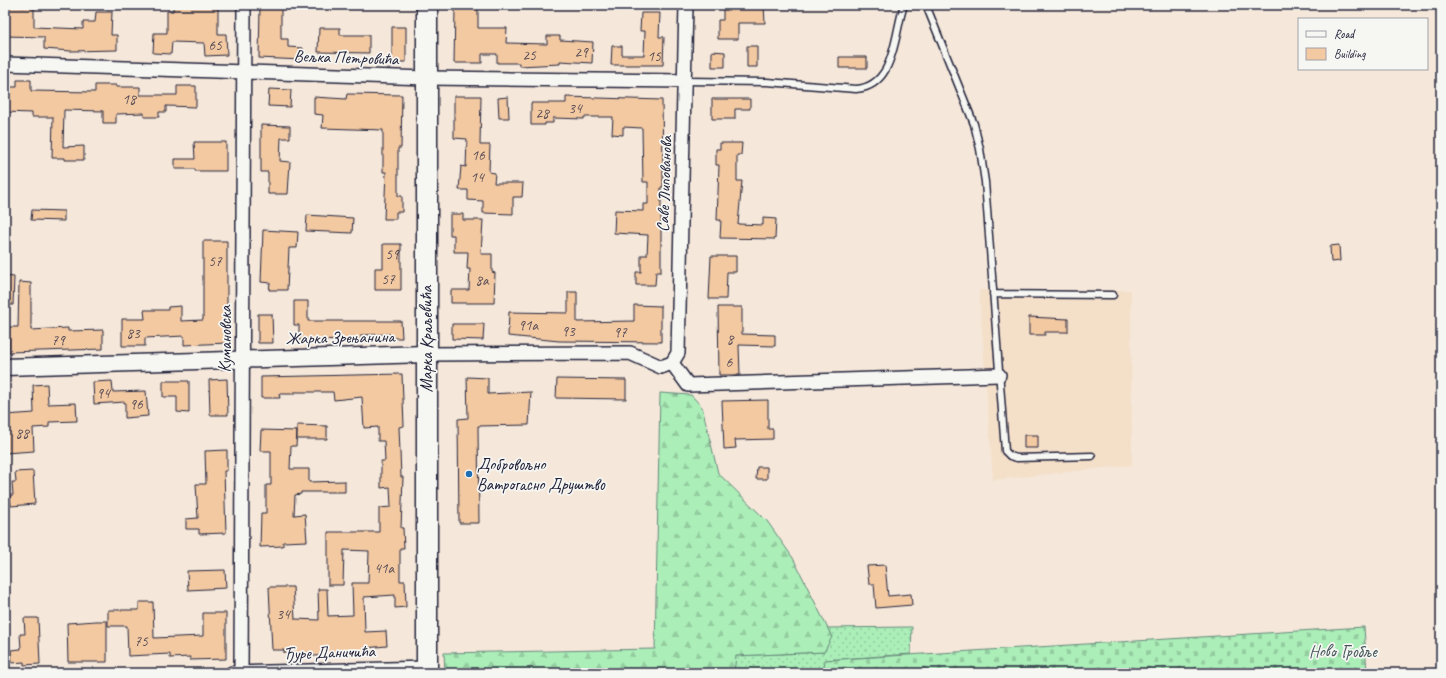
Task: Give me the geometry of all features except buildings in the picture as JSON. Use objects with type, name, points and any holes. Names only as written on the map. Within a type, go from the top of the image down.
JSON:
[{"type":"main road","name":"Марка Краљевића","points":[[427,5],[427,670]]},
{"type":"street","name":"Кумановска","points":[[241,673],[244,358],[244,5]]},
{"type":"street","name":"Саве Липованова","points":[[672,363],[678,354],[686,5]]},
{"type":"street","name":"Вељка Петровића","points":[[5,64],[426,78],[685,81]]},
{"type":"street","name":"Жарка Зрењанина","points":[[5,367],[244,358],[426,354],[630,353],[662,366],[672,363]]},
{"type":"street","points":[[672,363],[688,386],[999,375]]},
{"type":"street","name":"Ђуре Даничића","points":[[232,673],[427,670]]},
{"type":"lane","points":[[685,81],[767,82],[856,89],[867,87],[876,82],[883,73],[894,48],[904,5]]},
{"type":"lane","points":[[926,5],[974,124],[980,149],[985,182],[1005,451],[1007,454],[1017,458],[1092,456]]},
{"type":"lane","points":[[993,294],[1113,294]]},
{"type":"shaded area","points":[[979,290],[1131,290],[1132,465],[993,480]]},
{"type":"green space","points":[[660,393],[691,395],[702,407],[718,473],[767,521],[793,558],[832,637],[824,652],[736,656],[734,673],[445,673],[444,653],[655,649]]},
{"type":"green space","points":[[912,627],[911,654],[826,660],[823,673],[734,673],[735,656],[824,652],[831,637],[826,628]]},
{"type":"green space","name":"Ново Гробље","points":[[1364,627],[1367,673],[823,673],[825,660]]},
{"type":"place","name":"Добровољно Ватрогасно Друштво","points":[[469,474]]}]
